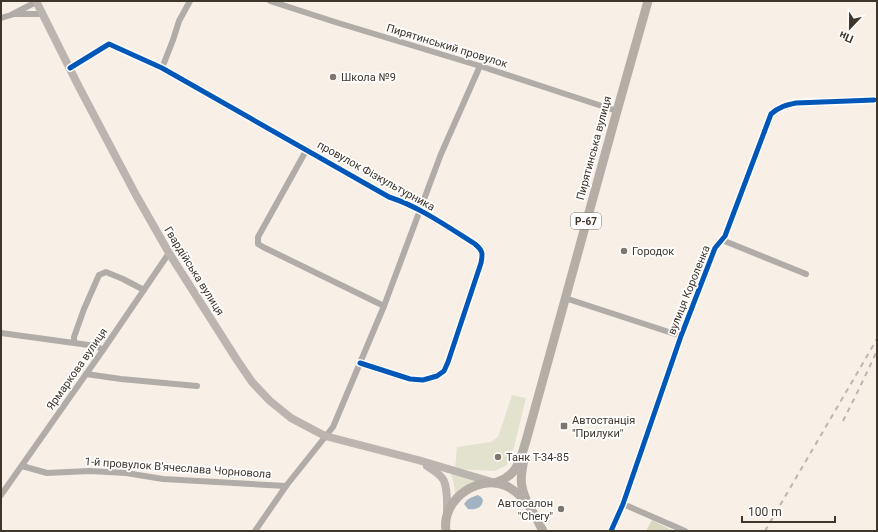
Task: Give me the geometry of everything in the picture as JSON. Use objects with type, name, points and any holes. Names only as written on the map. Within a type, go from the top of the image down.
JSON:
[{"type":"main road","name":"Пирятинська вулиця","points":[[526,441],[616,111],[648,1]]},
{"type":"main road","name":"Гвардійська вулиця","points":[[36,2],[136,195],[169,253],[237,360],[252,382],[270,402],[290,418],[325,436],[418,460],[495,483]]},
{"type":"main road","name":"Р-67","points":[[495,483],[508,477],[518,465],[526,441]]},
{"type":"main road","name":"Р-67","points":[[526,441],[521,480],[522,489],[534,518],[534,531]]},
{"type":"main road","points":[[418,460],[437,472],[444,481],[447,495],[447,515]]},
{"type":"main road","name":"Р-67","points":[[446,531],[447,515],[452,504],[460,494],[471,487],[483,483],[495,483],[508,487],[520,494],[543,531]]},
{"type":"street","points":[[162,68],[173,40],[178,21],[190,1]]},
{"type":"street","name":"Пирятинський провулок","points":[[270,1],[480,66],[616,111]]},
{"type":"street","points":[[1,18],[36,2]]},
{"type":"street","points":[[12,14],[43,14]]},
{"type":"street","name":"провулок Фізкультурника","points":[[70,68],[109,44],[162,68],[390,196],[420,210],[480,248],[483,254],[479,270],[444,371],[438,376],[423,380],[410,379],[360,364]]},
{"type":"street","points":[[255,531],[286,486],[333,427],[384,306],[442,154],[480,66]]},
{"type":"street","name":"вулиця Короленка","points":[[611,531],[622,504],[681,336],[715,248],[725,236],[771,114],[778,108],[796,103],[874,100]]},
{"type":"street","points":[[307,149],[258,237],[258,244],[384,306]]},
{"type":"street","points":[[722,240],[806,274]]},
{"type":"street","name":"Ярмаркова вулиця","points":[[1,495],[169,253]]},
{"type":"street","points":[[74,342],[74,337],[84,309],[99,275],[106,272],[144,290]]},
{"type":"street","points":[[565,298],[681,336]]},
{"type":"street","points":[[1,333],[74,342],[96,346],[103,350]]},
{"type":"street","points":[[86,374],[121,379],[197,386]]},
{"type":"street","name":"1-й провулок В'ячеслава Чорновола","points":[[22,466],[47,473],[89,471],[118,472],[163,479],[286,486]]},
{"type":"street","points":[[622,504],[685,531]]},
{"type":"green space","points":[[512,395],[526,398],[514,447],[507,465],[495,471],[455,469],[457,447],[491,442],[498,437]]},
{"type":"green space","points":[[450,472],[476,480],[455,496],[454,484]]},
{"type":"green space","points":[[652,520],[673,531],[646,531]]},
{"type":"water","points":[[478,495],[483,500],[480,507],[476,509],[468,509],[464,504],[472,497]]},
{"type":"railway","points":[[765,531],[877,339]]},
{"type":"railway","points":[[843,421],[877,351]]},
{"type":"cycle path","points":[[70,68],[109,44],[162,68],[389,197],[412,206],[434,218],[478,246],[482,252],[481,263],[444,371],[437,376],[423,380],[410,379],[360,363]]},
{"type":"cycle path","points":[[611,531],[623,504],[681,336],[715,248],[725,236],[771,114],[783,107],[796,103],[874,100]]},
{"type":"place","name":"Школа №9","points":[[333,77]]},
{"type":"place","name":"Городок","points":[[624,251]]},
{"type":"place","name":"Автостанція \"Прилуки\"","points":[[564,426]]},
{"type":"place","name":"Танк Т-34-85","points":[[498,457]]},
{"type":"place","name":"Автосалон \"Chery\"","points":[[561,509]]}]
